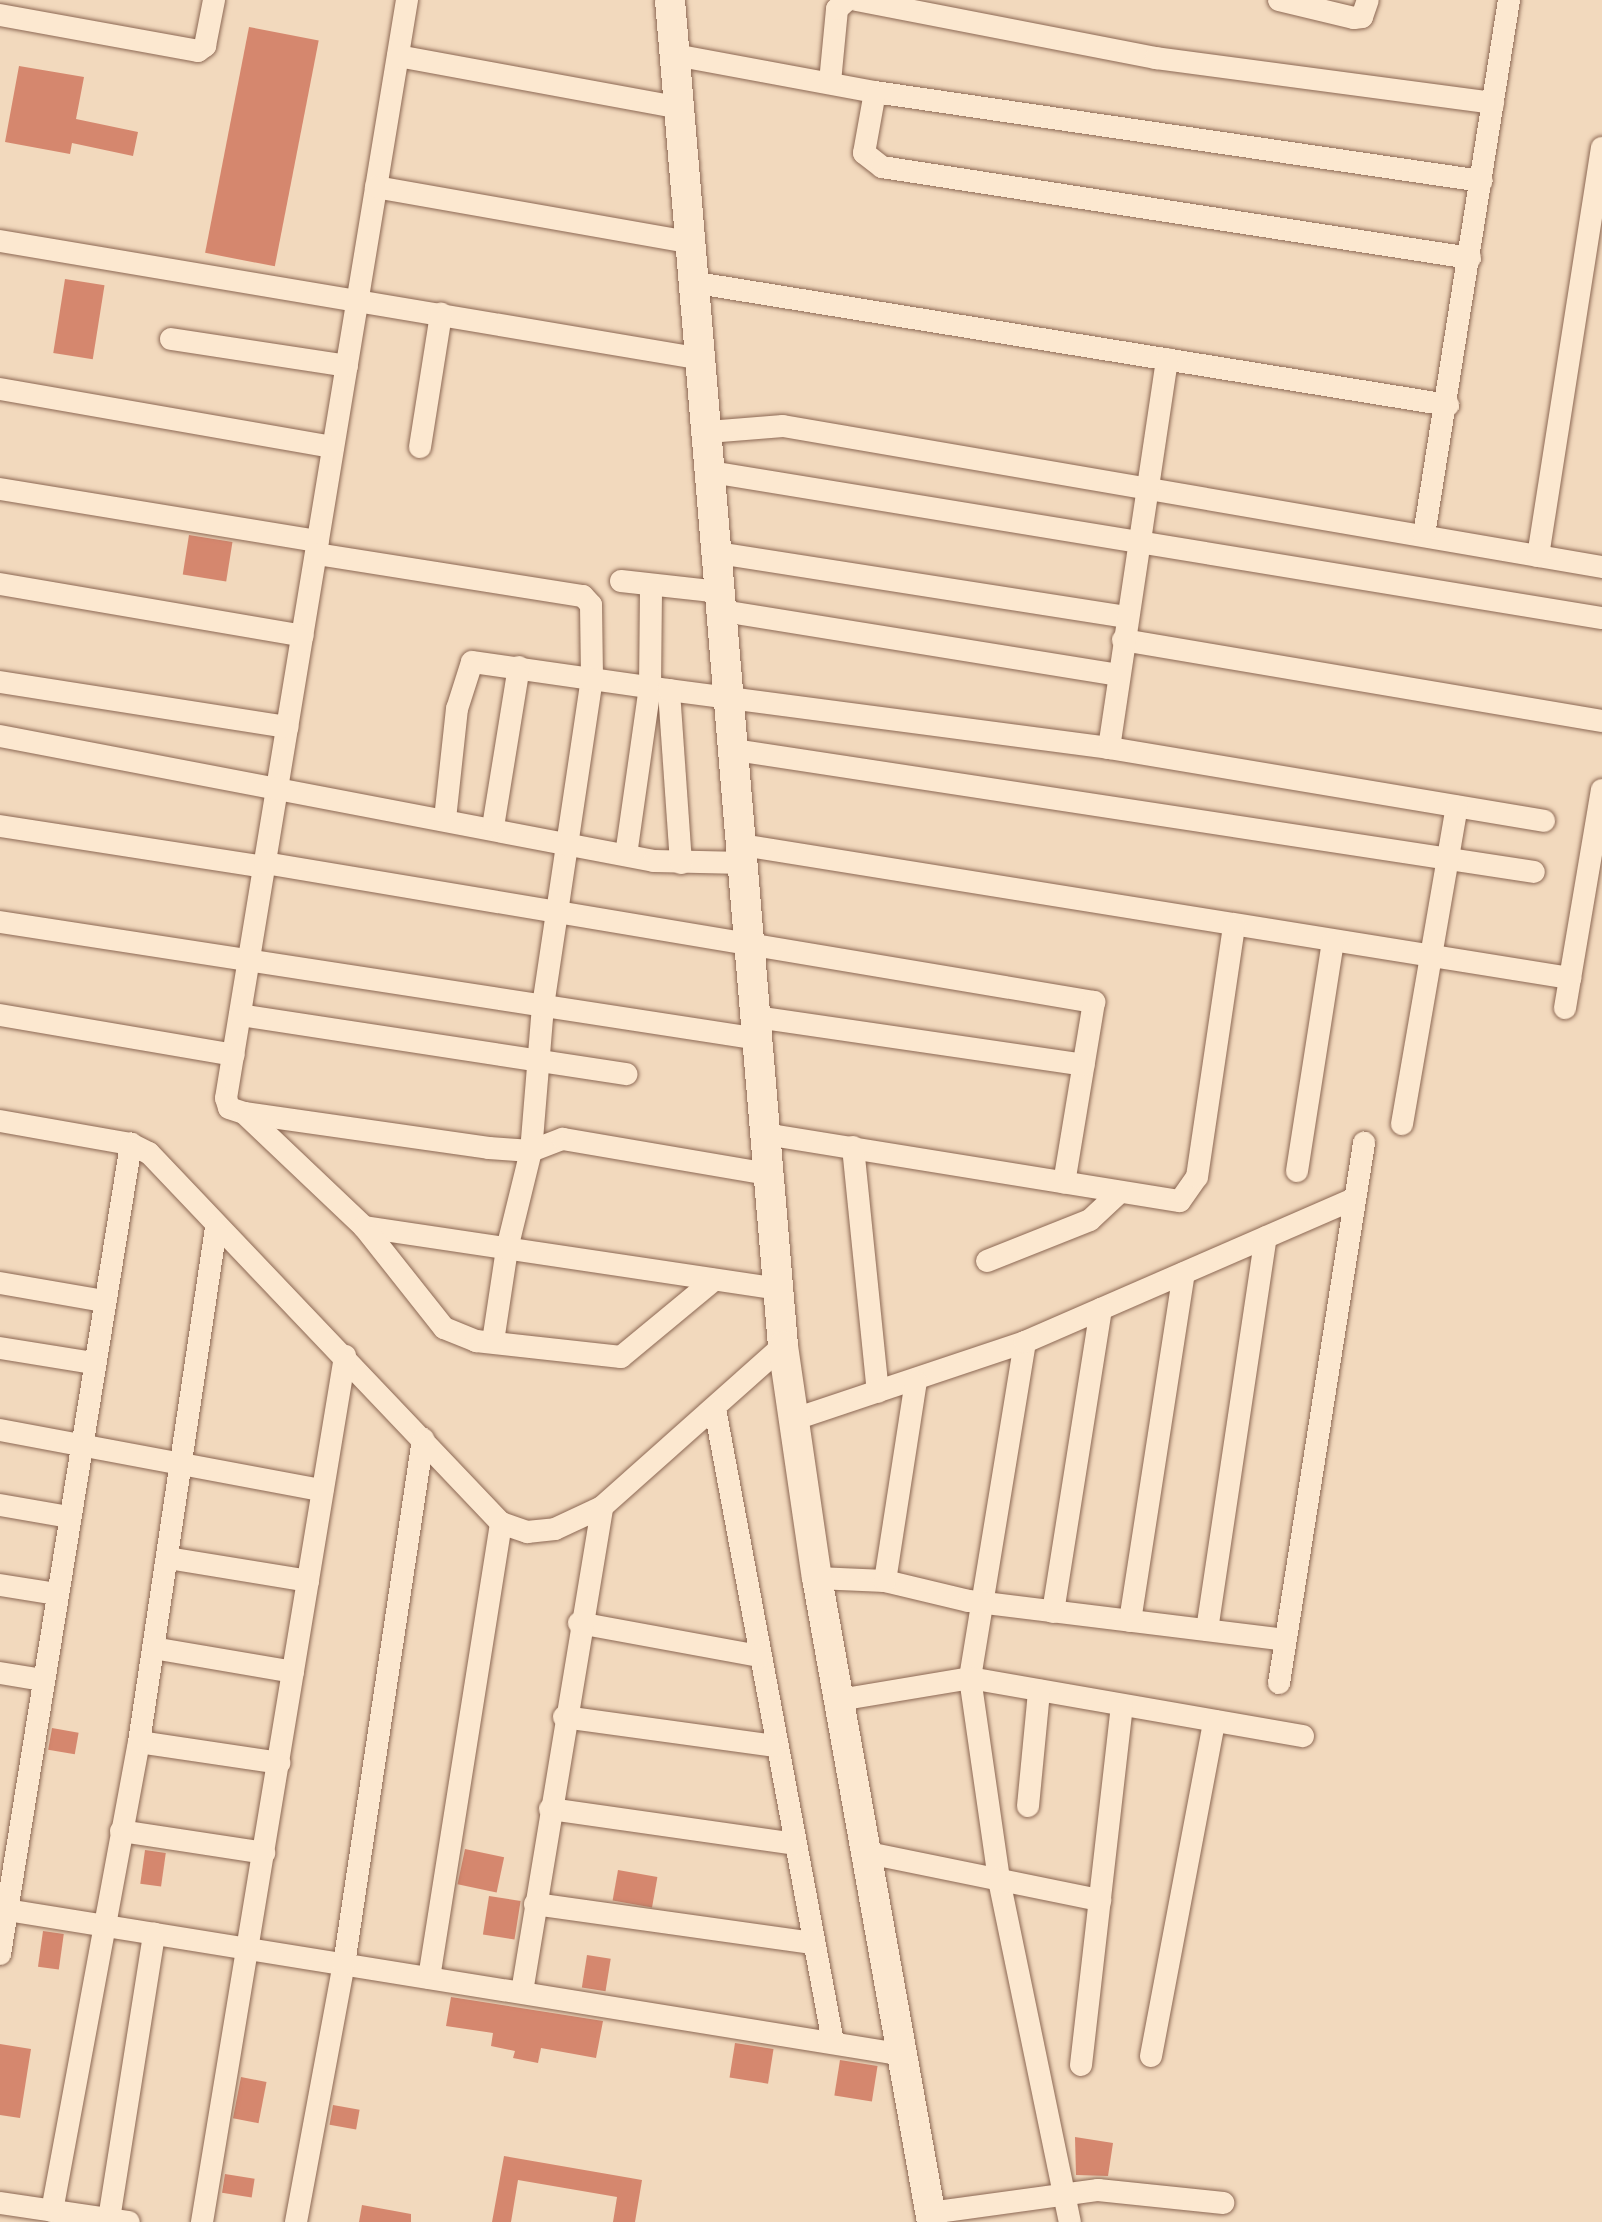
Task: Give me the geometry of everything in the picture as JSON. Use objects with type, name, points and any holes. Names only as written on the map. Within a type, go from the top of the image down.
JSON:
[{"type":"street","points":[[0,15],[198,51],[206,46],[214,0]]},
{"type":"street","points":[[407,0],[226,1098],[230,1108],[244,1113],[531,1151],[563,1139],[768,1174]]},
{"type":"street","points":[[670,0],[697,283],[777,1289],[817,1578],[931,2217],[1064,2192],[1223,2204]]},
{"type":"street","points":[[830,82],[838,9],[847,0]]},
{"type":"street","points":[[856,0],[1228,70],[1494,102]]},
{"type":"street","points":[[1279,0],[1354,18],[1362,17],[1368,0]]},
{"type":"street","points":[[1424,535],[1448,405],[1509,0]]},
{"type":"street","points":[[675,54],[874,92],[1482,181]]},
{"type":"street","points":[[398,56],[680,108]]},
{"type":"street","points":[[874,92],[864,153],[882,167],[1470,258]]},
{"type":"street","points":[[1538,556],[1602,148]]},
{"type":"street","points":[[376,187],[692,243]]},
{"type":"street","points":[[0,242],[702,359]]},
{"type":"street","points":[[697,283],[1448,405]]},
{"type":"street","points":[[420,447],[440,314]]},
{"type":"street","points":[[171,339],[347,366]]},
{"type":"street","points":[[1110,748],[1124,629],[1167,359]]},
{"type":"street","points":[[0,390],[334,447]]},
{"type":"street","points":[[708,432],[783,426],[1602,567]]},
{"type":"street","points":[[712,472],[1140,538],[1602,618]]},
{"type":"street","points":[[0,489],[583,596],[591,606],[592,678],[543,1006],[531,1151],[506,1249],[494,1342]]},
{"type":"street","points":[[718,553],[1602,721]]},
{"type":"street","points":[[621,581],[1118,675]]},
{"type":"street","points":[[0,584],[302,636]]},
{"type":"street","points":[[650,584],[681,863]]},
{"type":"street","points":[[445,819],[465,669],[482,661],[1110,748],[1544,821]]},
{"type":"street","points":[[493,827],[519,667]]},
{"type":"street","points":[[0,682],[288,727]]},
{"type":"street","points":[[626,854],[659,688]]},
{"type":"street","points":[[0,736],[681,863],[743,854],[1570,978]]},
{"type":"street","points":[[735,750],[1534,872]]},
{"type":"street","points":[[1565,1008],[1594,879],[1602,791]]},
{"type":"street","points":[[1402,1124],[1456,806]]},
{"type":"street","points":[[0,826],[558,910],[1094,1002],[1064,1182]]},
{"type":"street","points":[[0,922],[543,1006],[1084,1065]]},
{"type":"street","points":[[766,1134],[1166,1202],[1191,1191],[1234,926]]},
{"type":"street","points":[[1297,1170],[1333,942]]},
{"type":"street","points":[[0,1015],[234,1055]]},
{"type":"street","points":[[240,1015],[627,1074]]},
{"type":"street","points":[[244,1113],[364,1227],[444,1328],[494,1342],[622,1357],[714,1280]]},
{"type":"street","points":[[0,1121],[130,1144],[149,1153],[216,1228],[345,1356],[500,1523],[527,1532],[555,1530],[602,1507],[784,1346]]},
{"type":"street","points":[[1279,1683],[1350,1201],[1364,1143]]},
{"type":"street","points":[[1,1944],[130,1144]]},
{"type":"street","points":[[853,1147],[878,1392]]},
{"type":"street","points":[[988,1261],[1090,1220],[1120,1192]]},
{"type":"street","points":[[795,1419],[1025,1342],[1350,1201]]},
{"type":"street","points":[[364,1227],[777,1289]]},
{"type":"street","points":[[52,2211],[101,1925],[140,1742],[168,1558],[176,1465],[216,1228]]},
{"type":"street","points":[[1207,1630],[1266,1237]]},
{"type":"street","points":[[1130,1621],[1184,1273]]},
{"type":"street","points":[[0,1283],[104,1301]]},
{"type":"street","points":[[1053,1612],[1102,1309]]},
{"type":"street","points":[[1025,1342],[970,1678],[999,1880],[1070,2222]]},
{"type":"street","points":[[0,1348],[94,1362]]},
{"type":"street","points":[[202,2222],[345,1356]]},
{"type":"street","points":[[885,1582],[916,1381]]},
{"type":"street","points":[[716,1409],[832,2042]]},
{"type":"street","points":[[0,1430],[322,1490]]},
{"type":"street","points":[[296,2222],[344,1964],[423,1439]]},
{"type":"street","points":[[0,1505],[70,1517]]},
{"type":"street","points":[[522,1992],[578,1623],[602,1507]]},
{"type":"street","points":[[429,1978],[500,1523]]},
{"type":"street","points":[[168,1558],[308,1581]]},
{"type":"street","points":[[817,1578],[885,1582],[1053,1612],[1285,1640]]},
{"type":"street","points":[[0,1586],[57,1594]]},
{"type":"street","points":[[578,1623],[759,1656]]},
{"type":"street","points":[[153,1648],[293,1672]]},
{"type":"street","points":[[0,1672],[43,1680]]},
{"type":"street","points":[[840,1700],[970,1678],[1303,1736]]},
{"type":"street","points":[[1028,1806],[1038,1691]]},
{"type":"street","points":[[1081,2065],[1122,1706]]},
{"type":"street","points":[[564,1717],[776,1746]]},
{"type":"street","points":[[1151,2056],[1214,1721]]},
{"type":"street","points":[[140,1742],[278,1763]]},
{"type":"street","points":[[550,1809],[795,1844]]},
{"type":"street","points":[[122,1831],[264,1853]]},
{"type":"street","points":[[868,1853],[1100,1900]]},
{"type":"street","points":[[536,1904],[814,1943]]},
{"type":"street","points":[[7,1910],[905,2056]]},
{"type":"street","points":[[0,2203],[109,2220],[154,1934]]},
{"type":"building","points":[[249,27],[319,41],[275,266],[205,253]]},
{"type":"building","points":[[19,66],[84,77],[76,119],[138,132],[133,156],[72,143],[70,154],[5,142]]},
{"type":"building","points":[[65,279],[105,285],[93,359],[53,353]]},
{"type":"building","points":[[189,535],[232,542],[226,581],[183,575]]},
{"type":"building","points":[[52,1728],[79,1733],[75,1754],[48,1750]]},
{"type":"building","points":[[465,1849],[504,1857],[497,1893],[458,1884]]},
{"type":"building","points":[[145,1850],[166,1853],[161,1887],[140,1884]]},
{"type":"building","points":[[618,1870],[657,1877],[652,1907],[613,1901]]},
{"type":"building","points":[[489,1896],[521,1901],[515,1940],[483,1935]]},
{"type":"building","points":[[43,1931],[64,1934],[59,1970],[38,1967]]},
{"type":"building","points":[[587,1955],[611,1959],[606,1991],[582,1988]]},
{"type":"building","points":[[451,1997],[603,2021],[596,2058],[541,2048],[538,2063],[513,2058],[515,2051],[491,2046],[493,2033],[446,2026]]},
{"type":"building","points":[[735,2043],[774,2049],[768,2084],[730,2078]]},
{"type":"building","points":[[0,2044],[31,2049],[20,2118],[0,2115]]},
{"type":"building","points":[[840,2060],[878,2066],[872,2102],[834,2096]]},
{"type":"building","points":[[241,2077],[267,2082],[259,2123],[233,2118]]},
{"type":"building","points":[[333,2105],[360,2110],[356,2129],[330,2125]]},
{"type":"building","points":[[1075,2137],[1113,2143],[1108,2176],[1076,2175]]},
{"type":"building","points":[[504,2156],[642,2180],[635,2222],[613,2222],[617,2197],[518,2180],[511,2222],[492,2222]]},
{"type":"building","points":[[225,2174],[255,2179],[252,2197],[222,2193]]},
{"type":"building","points":[[362,2205],[411,2214],[411,2222],[359,2222]]}]
